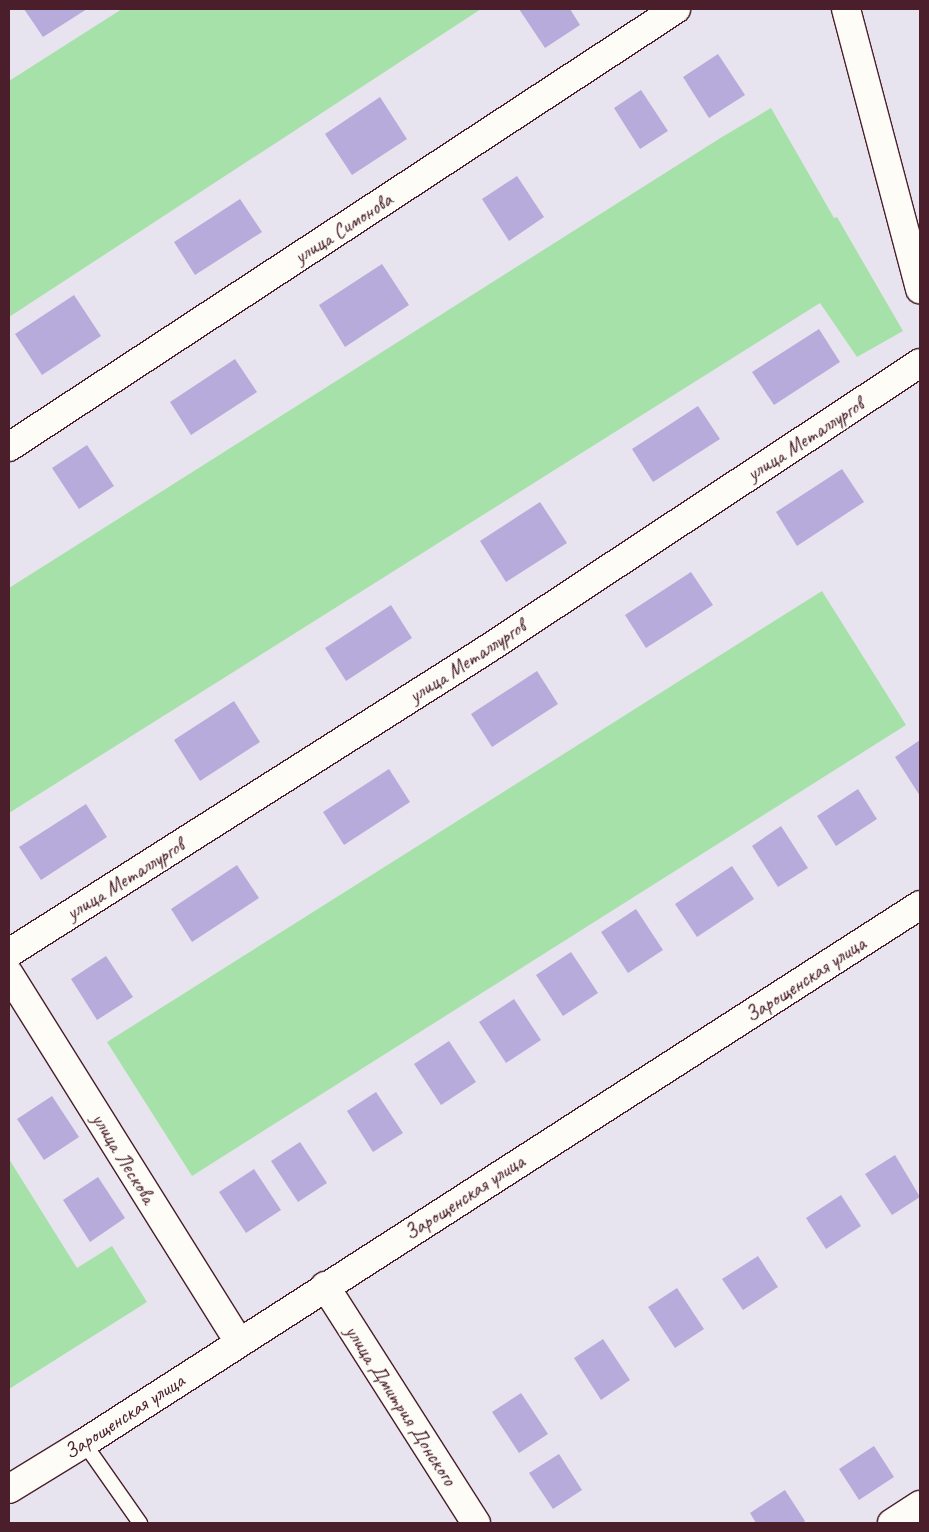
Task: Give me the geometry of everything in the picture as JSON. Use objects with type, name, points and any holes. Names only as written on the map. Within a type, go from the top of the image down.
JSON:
[{"type":"street","name":"улица Симонова","points":[[9,447],[676,9]]},
{"type":"street","points":[[846,9],[920,289]]},
{"type":"street","name":"улица Металлургов","points":[[9,953],[486,650],[920,363]]},
{"type":"street","name":"Зарощенская улица","points":[[9,1489],[84,1443],[325,1286],[920,905]]},
{"type":"street","name":"улица Лескова","points":[[9,974],[239,1342]]},
{"type":"street","name":"улица Дмитрия Донского","points":[[325,1286],[476,1523]]},
{"type":"street","points":[[892,1523],[920,1505]]},
{"type":"lane","points":[[84,1443],[140,1523]]},
{"type":"green space","points":[[122,9],[481,9],[9,317],[9,81]]},
{"type":"green space","points":[[771,108],[834,218],[837,217],[903,331],[857,357],[820,303],[9,813],[9,588],[722,137]]},
{"type":"green space","points":[[822,591],[906,725],[192,1176],[107,1042]]},
{"type":"green space","points":[[9,1159],[77,1268],[112,1246],[147,1302],[9,1389]]},
{"type":"building","points":[[24,9],[87,9],[43,37]]},
{"type":"building","points":[[519,9],[570,9],[580,25],[545,48]]},
{"type":"building","points":[[718,54],[745,95],[709,118],[683,77]]},
{"type":"building","points":[[641,90],[668,131],[640,149],[614,108]]},
{"type":"building","points":[[380,97],[407,139],[352,175],[325,134]]},
{"type":"building","points":[[517,176],[544,217],[509,241],[482,199]]},
{"type":"building","points":[[240,199],[262,232],[195,275],[174,242]]},
{"type":"building","points":[[382,264],[409,305],[345,347],[319,305]]},
{"type":"building","points":[[74,295],[101,336],[42,375],[15,334]]},
{"type":"building","points":[[819,329],[840,362],[774,405],[752,372]]},
{"type":"building","points":[[235,359],[257,392],[191,435],[170,402]]},
{"type":"building","points":[[698,406],[720,439],[653,482],[632,449]]},
{"type":"building","points":[[87,445],[114,486],[79,509],[52,468]]},
{"type":"building","points":[[842,469],[864,502],[797,546],[776,512]]},
{"type":"building","points":[[540,502],[567,543],[506,582],[480,541]]},
{"type":"building","points":[[691,572],[713,605],[646,648],[625,615]]},
{"type":"building","points":[[391,605],[412,638],[346,681],[325,648]]},
{"type":"building","points":[[537,671],[558,704],[492,747],[471,714]]},
{"type":"building","points":[[234,701],[260,742],[200,781],[174,740]]},
{"type":"building","points":[[920,740],[920,796],[895,757]]},
{"type":"building","points":[[389,769],[410,802],[344,845],[323,812]]},
{"type":"building","points":[[858,789],[877,819],[836,846],[817,816]]},
{"type":"building","points":[[86,804],[107,837],[41,880],[19,847]]},
{"type":"building","points":[[781,826],[808,868],[778,887],[752,846]]},
{"type":"building","points":[[237,865],[259,898],[192,942],[171,909]]},
{"type":"building","points":[[732,866],[754,899],[697,937],[675,904]]},
{"type":"building","points":[[636,909],[663,950],[628,973],[601,932]]},
{"type":"building","points":[[571,952],[598,993],[563,1016],[536,975]]},
{"type":"building","points":[[106,956],[133,997],[97,1020],[71,979]]},
{"type":"building","points":[[514,999],[541,1040],[506,1063],[479,1022]]},
{"type":"building","points":[[449,1041],[476,1082],[441,1105],[414,1064]]},
{"type":"building","points":[[376,1092],[403,1133],[373,1152],[347,1111]]},
{"type":"building","points":[[52,1096],[79,1137],[44,1160],[17,1119]]},
{"type":"building","points":[[300,1142],[327,1183],[298,1202],[271,1161]]},
{"type":"building","points":[[895,1155],[920,1197],[892,1215],[865,1174]]},
{"type":"building","points":[[254,1169],[281,1210],[246,1233],[219,1192]]},
{"type":"building","points":[[98,1177],[125,1218],[90,1242],[63,1200]]},
{"type":"building","points":[[841,1195],[861,1226],[826,1249],[806,1218]]},
{"type":"building","points":[[758,1256],[778,1287],[743,1310],[722,1279]]},
{"type":"building","points":[[677,1288],[704,1329],[675,1348],[648,1307]]},
{"type":"building","points":[[603,1339],[630,1380],[601,1400],[574,1358]]},
{"type":"building","points":[[521,1393],[548,1434],[519,1453],[492,1412]]},
{"type":"building","points":[[874,1446],[894,1477],[859,1500],[839,1469]]},
{"type":"building","points":[[559,1454],[582,1490],[553,1509],[529,1473]]},
{"type":"building","points":[[785,1490],[805,1521],[802,1523],[756,1523],[750,1513]]}]
